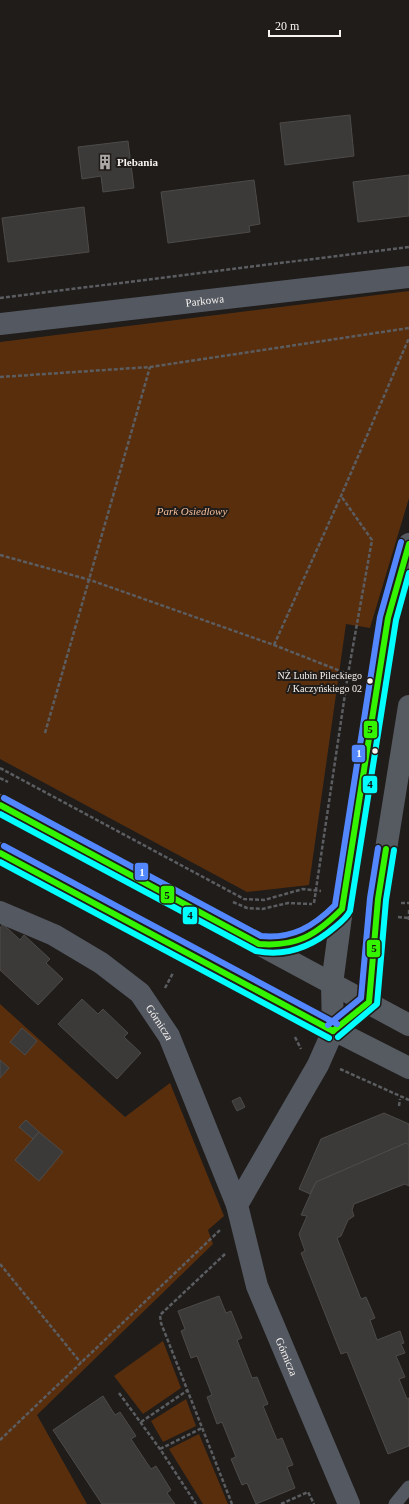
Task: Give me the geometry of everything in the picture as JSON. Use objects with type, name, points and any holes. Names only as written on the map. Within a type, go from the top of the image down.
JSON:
[{"type":"street","name":"Parkowa","points":[[0,324],[409,277]]},
{"type":"street","points":[[238,1210],[318,1065],[333,1032],[332,984],[342,909],[388,618],[409,544]]},
{"type":"street","points":[[333,1032],[369,1002],[378,900],[409,706]]},
{"type":"street","points":[[0,805],[332,984],[369,1002],[409,1025]]},
{"type":"street","points":[[0,853],[333,1032],[409,1068]]},
{"type":"street","points":[[249,939],[259,944],[269,945],[300,941],[321,929],[342,909]]},
{"type":"street","name":"Górnicza","points":[[0,912],[54,935],[101,963],[140,994],[169,1036],[238,1210],[258,1286],[348,1504]]},
{"type":"lane","points":[[395,1504],[409,1487]]},
{"type":"path","points":[[0,298],[409,247]]},
{"type":"path","points":[[0,377],[150,367],[409,328]]},
{"type":"path","points":[[274,645],[341,496],[409,338]]},
{"type":"path","points":[[45,733],[150,367]]},
{"type":"path","points":[[314,904],[348,674],[372,540],[341,496]]},
{"type":"path","points":[[0,555],[90,580],[274,645],[348,674]]},
{"type":"path","points":[[0,768],[244,899],[264,900],[293,891],[303,890],[323,892]]},
{"type":"path","points":[[0,778],[11,784]]},
{"type":"path","points":[[230,901],[247,908],[262,909],[288,903]]},
{"type":"path","points":[[409,910],[409,920]]},
{"type":"path","points":[[335,1070],[342,1069],[409,1100]]},
{"type":"path","points":[[398,1106],[400,1099]]},
{"type":"path","points":[[0,1440],[211,1238],[238,1210]]},
{"type":"path","points":[[224,1254],[160,1315],[161,1322],[232,1504]]},
{"type":"path","points":[[0,1264],[80,1363]]},
{"type":"path","points":[[141,1422],[188,1390]]},
{"type":"path","points":[[119,1393],[160,1449],[196,1504]]},
{"type":"path","points":[[160,1449],[202,1428]]},
{"type":"path","points":[[281,1504],[308,1492],[314,1504]]},
{"type":"green space","name":"Park Osiedlowy","points":[[409,291],[409,498],[370,628],[346,624],[309,885],[247,892],[0,759],[0,342]]},
{"type":"green space","points":[[0,1004],[125,1117],[170,1083],[224,1216],[208,1230],[213,1244],[37,1415],[87,1504],[0,1504]]},
{"type":"green space","points":[[163,1341],[181,1388],[143,1414],[114,1376]]},
{"type":"green space","points":[[186,1399],[196,1426],[163,1442],[151,1421]]},
{"type":"green space","points":[[199,1434],[228,1504],[203,1504],[169,1449]]},
{"type":"building","points":[[350,115],[354,156],[285,165],[280,123]]},
{"type":"building","name":"Plebania","points":[[128,141],[134,188],[103,192],[101,176],[82,179],[78,147]]},
{"type":"building","points":[[409,175],[409,216],[358,222],[353,182]]},
{"type":"building","points":[[254,180],[260,224],[249,226],[250,232],[168,243],[161,192]]},
{"type":"building","points":[[84,207],[89,252],[8,262],[2,218]]},
{"type":"building","points":[[3,924],[20,940],[24,935],[50,959],[46,963],[63,979],[38,1005],[0,970],[0,928]]},
{"type":"building","points":[[82,999],[98,1014],[103,1009],[128,1033],[124,1037],[141,1053],[117,1079],[58,1024]]},
{"type":"building","points":[[22,1028],[37,1041],[25,1055],[10,1042]]},
{"type":"building","points":[[0,1060],[9,1068],[0,1078]]},
{"type":"building","points":[[240,1097],[245,1107],[237,1111],[232,1101]]},
{"type":"building","points":[[384,1113],[409,1124],[409,1145],[406,1143],[316,1182],[310,1194],[299,1189],[321,1139]]},
{"type":"building","points":[[26,1120],[39,1132],[33,1139],[19,1127]]},
{"type":"building","points":[[39,1132],[63,1152],[39,1181],[15,1160]]},
{"type":"building","points":[[406,1143],[409,1145],[409,1186],[405,1184],[354,1204],[352,1210],[354,1216],[348,1220],[341,1236],[337,1238],[361,1299],[366,1297],[375,1318],[370,1320],[377,1340],[400,1331],[404,1343],[401,1344],[405,1353],[396,1356],[405,1377],[399,1379],[407,1399],[409,1398],[409,1446],[388,1454],[347,1352],[341,1354],[301,1253],[305,1251],[299,1234],[307,1216],[301,1215],[316,1182]]},
{"type":"building","points":[[219,1296],[226,1313],[231,1311],[242,1338],[237,1340],[252,1378],[257,1377],[268,1404],[263,1406],[277,1440],[282,1438],[293,1465],[287,1467],[295,1488],[256,1504],[247,1483],[242,1485],[231,1459],[236,1457],[222,1422],[217,1424],[207,1397],[212,1395],[197,1356],[191,1358],[181,1331],[185,1329],[178,1311]]},
{"type":"building","points":[[103,1396],[115,1415],[120,1412],[136,1436],[131,1439],[151,1469],[156,1466],[171,1490],[167,1493],[175,1504],[102,1504],[53,1430]]},
{"type":"transit line","name":"1","points":[[4,798],[261,936],[283,936],[301,930],[319,920],[335,905],[380,617],[401,542]]},
{"type":"transit line","name":"5","points":[[0,805],[259,944],[295,941],[314,932],[333,918],[342,909],[388,618],[409,544]]},
{"type":"transit line","name":"4","points":[[0,814],[256,951],[288,951],[308,945],[318,940],[339,924],[350,911],[396,620],[409,573]]},
{"type":"transit line","name":"1","points":[[4,846],[337,1024]]},
{"type":"transit line","name":"1","points":[[328,1025],[361,998],[370,898],[378,848]]},
{"type":"transit line","name":"5","points":[[333,1031],[369,1002],[378,899],[386,849]]},
{"type":"transit line","name":"4","points":[[338,1037],[377,1004],[386,900],[394,850]]},
{"type":"transit line","name":"5","points":[[0,853],[333,1031]]},
{"type":"transit line","name":"4","points":[[0,862],[329,1038]]},
{"type":"place","name":"Plebania","points":[[105,162]]},
{"type":"place","name":"NŻ Lubin Pileckiego / Kaczyńskiego 02","points":[[370,681]]}]
